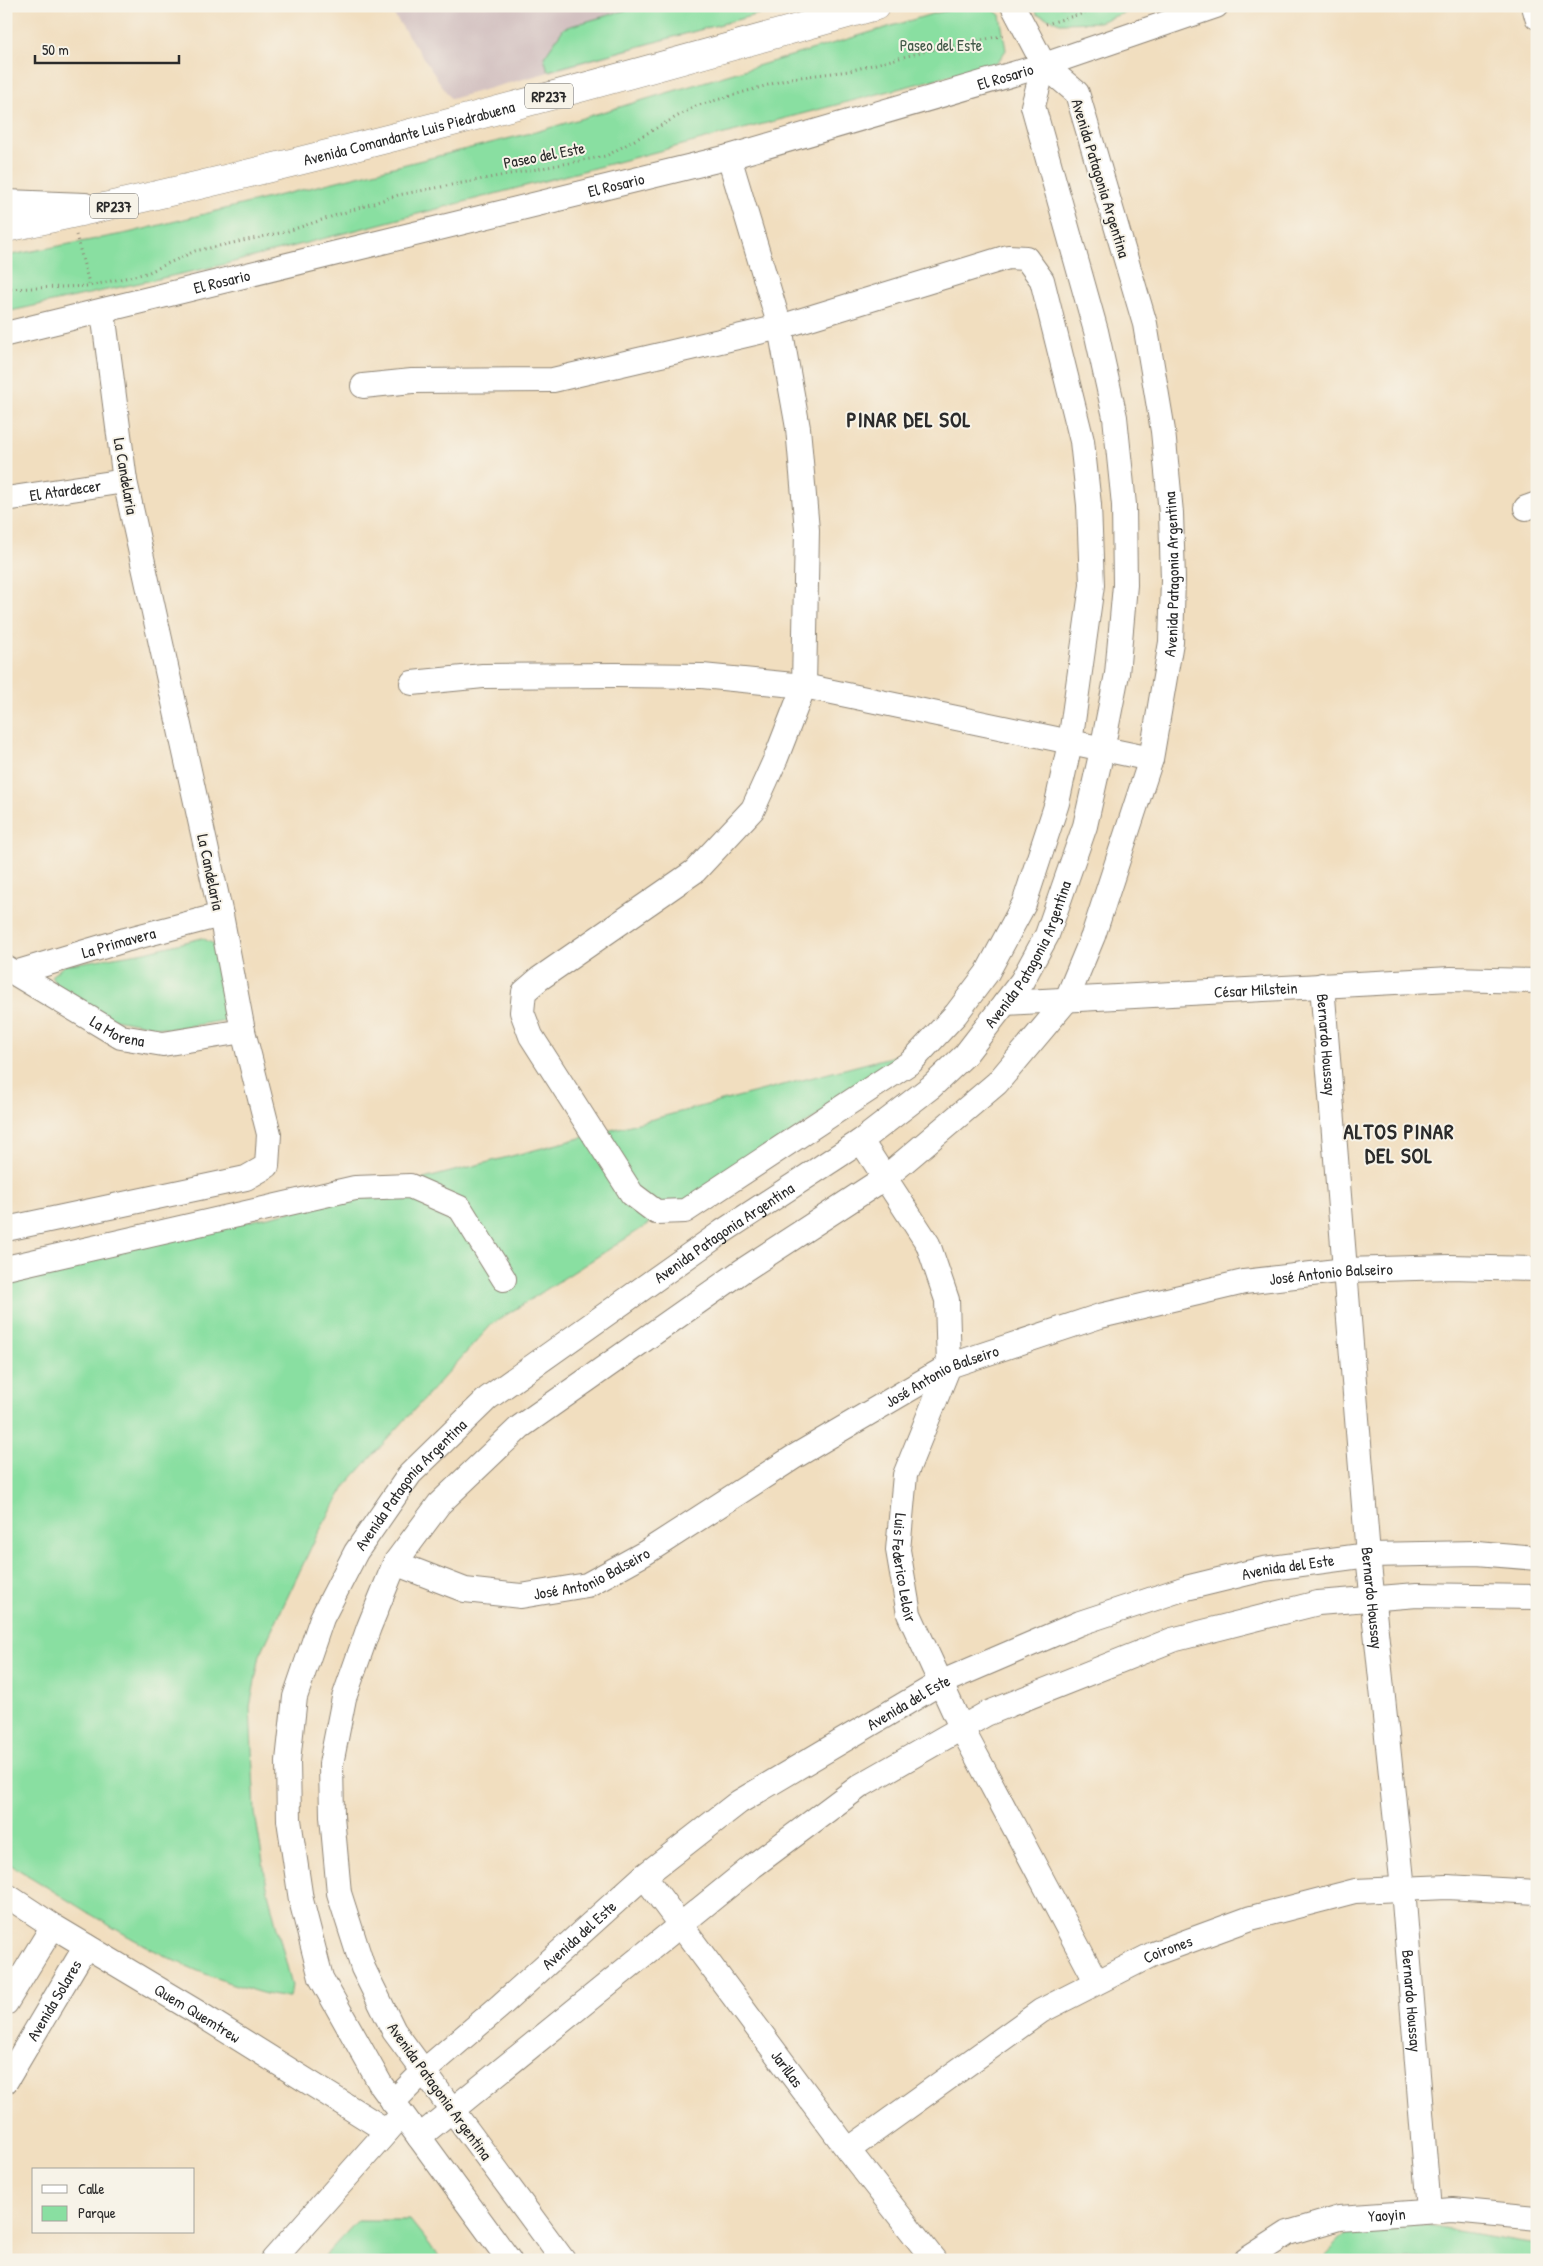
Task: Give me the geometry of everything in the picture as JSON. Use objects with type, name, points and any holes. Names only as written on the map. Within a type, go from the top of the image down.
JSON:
[{"type":"main road","name":"Avenida Comandante Luis Piedrabuena","points":[[6,228],[114,206],[348,150],[876,6]]},
{"type":"street","points":[[1013,6],[1023,29],[1044,65]]},
{"type":"street","name":"El Rosario","points":[[6,334],[99,314],[729,158],[1044,65],[1216,6]]},
{"type":"street","points":[[1534,6],[1537,17]]},
{"type":"street","name":"Avenida Patagonia Argentina","points":[[509,2260],[419,2137],[394,2116],[372,2069],[321,1978],[301,1900],[288,1820],[288,1761],[295,1697],[322,1618],[356,1552],[410,1474],[488,1398],[705,1243],[861,1141],[931,1087],[965,1055],[1022,981],[1047,935],[1085,826],[1102,750],[1117,674],[1125,585],[1124,505],[1115,417],[1096,331],[1033,106],[1044,65],[1077,93],[1145,324],[1163,431],[1171,513],[1173,580],[1171,642],[1151,759],[1092,936],[1066,1001],[997,1083],[886,1178],[742,1271],[520,1427],[439,1504],[395,1563],[368,1627],[344,1698],[331,1764],[332,1816],[339,1893],[362,1968],[394,2031],[563,2260]]},
{"type":"street","points":[[363,386],[412,381],[553,380],[780,327],[1008,257],[1026,258],[1042,280],[1082,441],[1089,505],[1092,585],[1070,743],[1057,803],[1024,904],[988,973],[956,1014],[911,1062],[685,1211],[656,1212],[632,1194],[532,1036],[522,1012],[524,992],[539,979],[695,872],[753,809],[776,758],[804,686],[807,530],[798,428],[780,327],[729,158]]},
{"type":"street","name":"Avenida Comandante Luis Piedrabuena","points":[[6,202],[114,206]]},
{"type":"street","name":"La Candelaria","points":[[6,1229],[246,1178],[267,1166],[268,1134],[243,1030],[221,915],[125,481],[99,314]]},
{"type":"street","name":"El Atardecer","points":[[6,499],[125,481]]},
{"type":"street","points":[[412,683],[483,676],[617,675],[702,676],[804,686],[1151,759]]},
{"type":"street","name":"La Primavera","points":[[11,971],[221,915]]},
{"type":"street","name":"La Morena","points":[[11,971],[121,1037],[164,1044],[243,1030]]},
{"type":"street","name":"César Milstein","points":[[1005,1003],[1451,979],[1537,981]]},
{"type":"street","name":"Bernardo Houssay","points":[[1322,985],[1368,1555],[1403,1889],[1429,2211]]},
{"type":"street","name":"Luis Federico Leloir","points":[[861,1141],[928,1244],[947,1300],[949,1366],[905,1476],[898,1550],[909,1614],[961,1727],[1096,1981]]},
{"type":"street","points":[[6,1268],[355,1188],[410,1186],[460,1208],[504,1279]]},
{"type":"street","name":"José Antonio Balseiro","points":[[395,1563],[465,1590],[521,1596],[587,1585],[644,1553],[794,1457],[949,1366],[1100,1316],[1244,1282],[1345,1270],[1450,1267],[1537,1269]]},
{"type":"street","name":"Avenida del Este","points":[[273,2260],[394,2116],[424,2072],[644,1876],[740,1802],[940,1683],[1080,1623],[1186,1588],[1264,1569],[1368,1555],[1477,1553],[1537,1558]]},
{"type":"street","points":[[419,2137],[753,1866],[860,1786],[986,1714],[1172,1640],[1318,1603],[1417,1595],[1537,1597]]},
{"type":"street","name":"Jarillas","points":[[644,1876],[848,2150],[934,2260]]},
{"type":"street","name":"Coirones","points":[[848,2150],[1041,2011],[1096,1981],[1152,1954],[1251,1918],[1355,1891],[1447,1887],[1537,1892]]},
{"type":"street","name":"Quem Quemtrew","points":[[6,1895],[53,1926],[195,2011],[394,2116]]},
{"type":"street","points":[[6,2003],[53,1926]]},
{"type":"street","name":"Avenida Solares","points":[[6,2081],[86,1946]]},
{"type":"street","name":"Yaoyin","points":[[1246,2260],[1288,2233],[1339,2218],[1453,2210],[1537,2218]]},
{"type":"path","name":"Paseo del Este","points":[[6,289],[90,286],[147,272],[194,251],[285,232],[398,195],[606,156],[696,106],[792,78],[849,71],[922,52],[996,38],[1108,6]]},
{"type":"path","points":[[70,215],[99,314]]},
{"type":"shaded area","points":[[388,6],[788,6],[451,99]]},
{"type":"green space","points":[[640,6],[788,6],[548,71],[544,57],[564,28]]},
{"type":"green space","name":"Paseo del Este","points":[[968,6],[988,6],[1000,15],[1006,50],[997,63],[222,265],[6,312],[6,256],[128,233],[539,131],[932,14]]},
{"type":"green space","points":[[1035,6],[1143,6],[1099,22],[1060,23],[1037,14]]},
{"type":"green space","points":[[202,938],[216,945],[232,1000],[228,1020],[169,1029],[114,1019],[58,989],[51,976],[65,965],[145,952]]},
{"type":"green space","points":[[898,1055],[899,1064],[492,1324],[346,1485],[316,1537],[260,1655],[250,1707],[255,1813],[268,1893],[292,1985],[290,1997],[257,1992],[183,1964],[122,1933],[6,1862],[6,1277],[351,1198]]},
{"type":"green space","points":[[1364,2216],[1537,2244],[1537,2260],[1321,2260]]},
{"type":"green space","points":[[358,2220],[410,2220],[442,2260],[321,2260]]},
{"type":"district","name":"PINAR DEL SOL","points":[[909,419]]},
{"type":"district","name":"ALTOS PINAR DEL SOL","points":[[1399,1143]]}]
